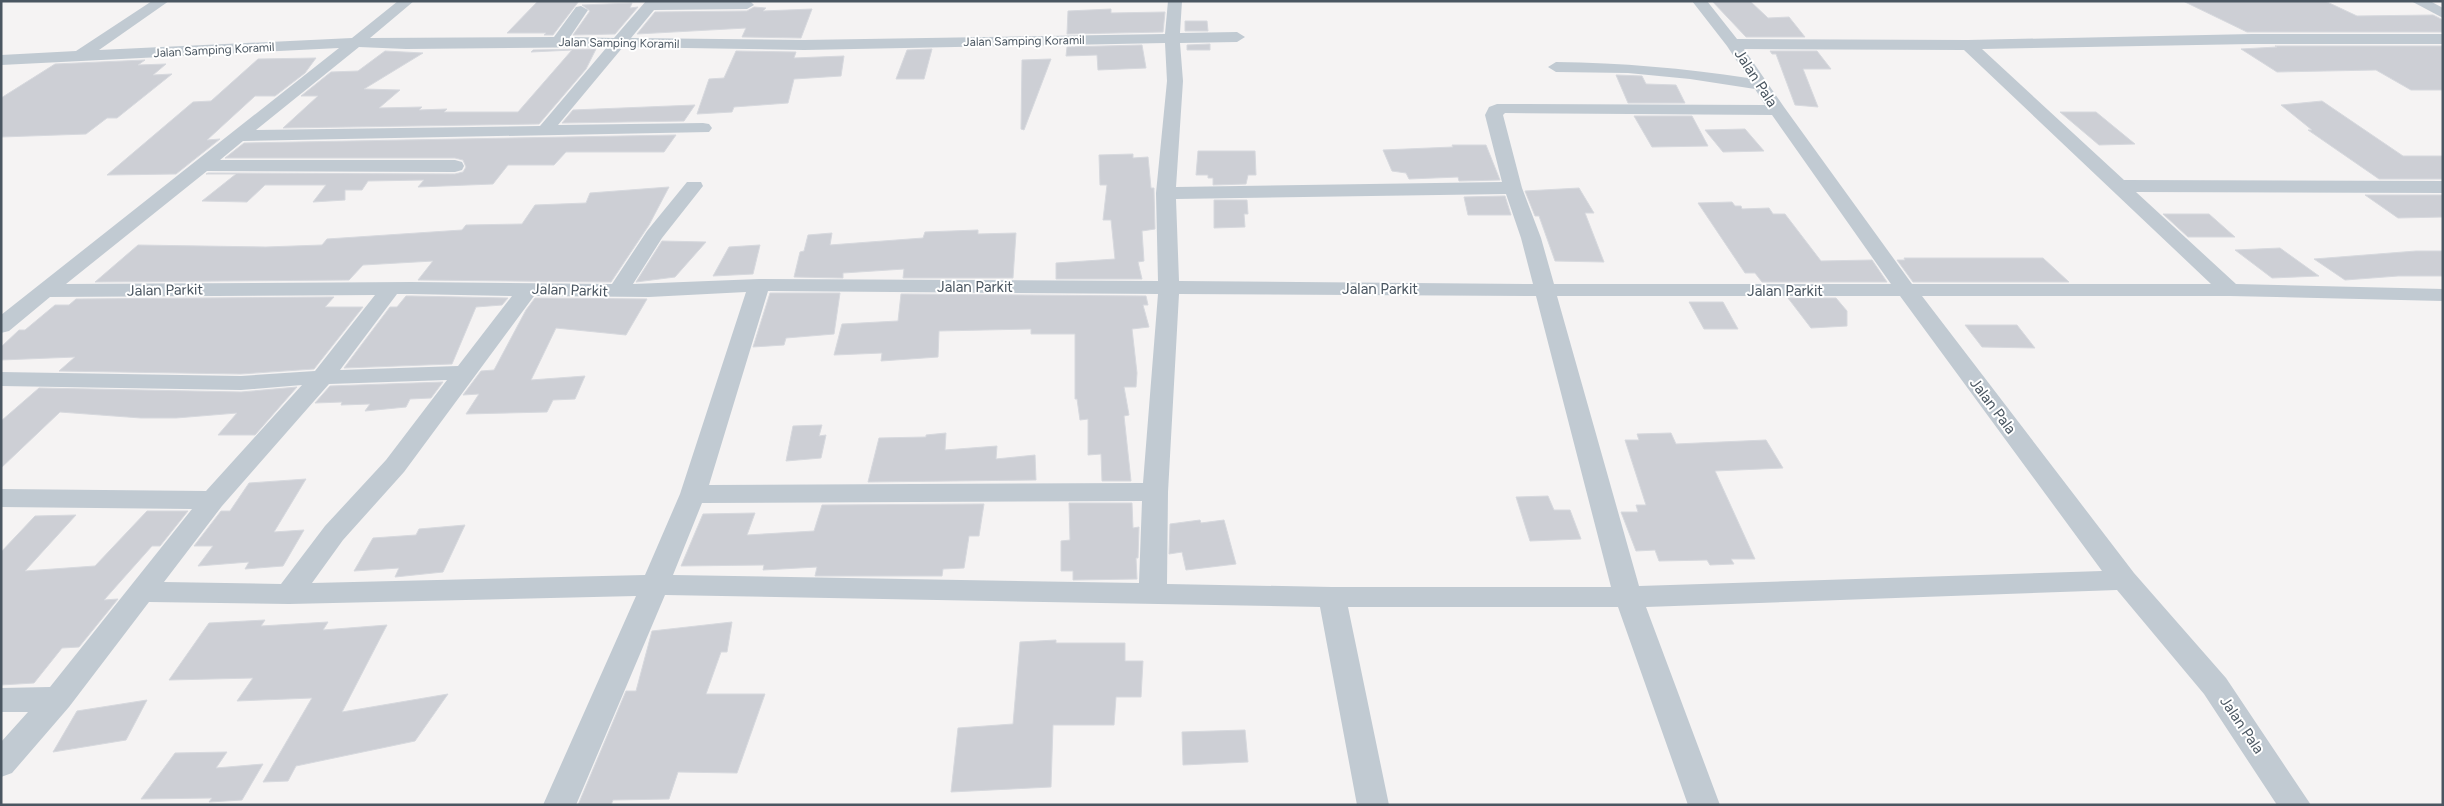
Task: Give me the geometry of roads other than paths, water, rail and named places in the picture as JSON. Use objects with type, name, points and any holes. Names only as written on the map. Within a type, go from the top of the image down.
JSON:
[{"type":"street","points":[[78,57],[162,1]]},
{"type":"street","points":[[1,326],[407,1]]},
{"type":"street","points":[[1152,593],[1155,492],[1169,288],[1166,193],[1175,80],[1172,38],[1175,1]]},
{"type":"street","name":"Jalan Pala","points":[[1698,1],[1733,44],[1777,110],[1906,291],[2124,580],[2215,686],[2295,805]]},
{"type":"street","points":[[2418,1],[2443,14]]},
{"type":"street","points":[[546,129],[579,88],[621,43],[652,3],[747,5]]},
{"type":"street","points":[[559,42],[581,10]]},
{"type":"street","name":"Jalan Samping Koramil","points":[[1,60],[357,42],[415,44],[559,42],[862,44],[1237,37]]},
{"type":"street","points":[[1733,44],[1968,45],[2252,39],[2443,39]]},
{"type":"street","points":[[1968,45],[2230,290]]},
{"type":"street","points":[[1556,67],[1637,69],[1690,74],[1760,85]]},
{"type":"street","points":[[1704,805],[1628,597],[1531,238],[1514,188],[1494,115],[1495,111],[1503,108],[1777,110]]},
{"type":"street","points":[[236,136],[546,129],[703,128]]},
{"type":"street","points":[[203,166],[455,166]]},
{"type":"street","points":[[618,291],[654,235],[694,186]]},
{"type":"street","points":[[2120,186],[2443,187]]},
{"type":"street","points":[[1166,193],[1514,188]]},
{"type":"street","points":[[559,805],[693,494],[759,285]]},
{"type":"street","name":"Jalan Parkit","points":[[44,291],[529,288],[618,291],[759,285],[1545,290],[2230,290],[2443,295]]},
{"type":"street","points":[[289,594],[334,533],[395,466],[529,288]]},
{"type":"street","points":[[1,764],[58,699],[213,500],[322,377],[390,289]]},
{"type":"street","points":[[1,379],[241,383],[322,377],[466,373]]},
{"type":"street","points":[[693,494],[1155,492]]},
{"type":"street","points":[[1,498],[213,500]]},
{"type":"street","points":[[142,592],[289,594],[655,585],[1332,597],[1628,597],[2124,580]]},
{"type":"street","points":[[1332,597],[1374,805]]},
{"type":"street","points":[[1,700],[58,699]]}]
